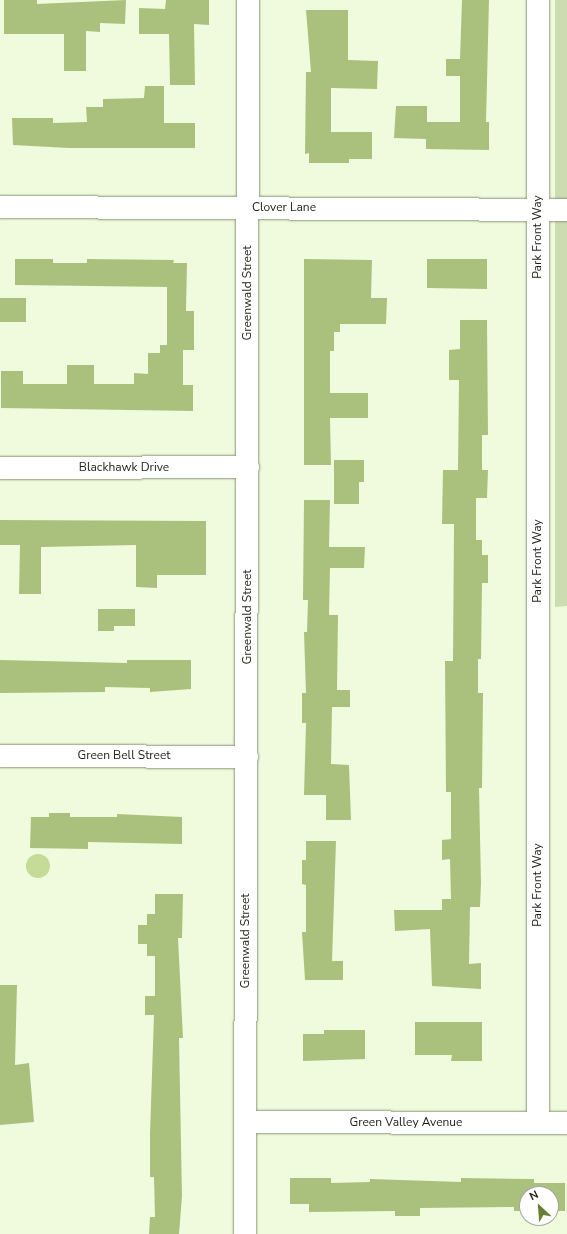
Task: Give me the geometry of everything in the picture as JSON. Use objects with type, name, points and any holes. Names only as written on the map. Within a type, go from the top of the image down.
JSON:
[{"type":"street","name":"Greenwald Street","points":[[245,1234],[248,0]]},
{"type":"street","name":"Park Front Way","points":[[538,0],[538,1123]]},
{"type":"street","name":"Clover Lane","points":[[0,206],[567,210]]},
{"type":"street","name":"Blackhawk Drive","points":[[0,468],[248,467]]},
{"type":"street","name":"Green Bell Street","points":[[0,756],[247,757]]},
{"type":"street","name":"Green Valley Avenue","points":[[246,1122],[567,1123]]},
{"type":"shaded area","points":[[555,0],[567,0],[567,606],[555,607]]},
{"type":"shaded area","points":[[38,854],[43,855],[49,861],[49,871],[43,877],[38,878],[33,877],[27,871],[26,866],[27,861],[33,855]]},
{"type":"building","points":[[4,0],[37,0],[37,4],[126,0],[125,24],[100,23],[100,32],[86,31],[86,71],[64,71],[64,34],[4,34]]},
{"type":"building","points":[[166,0],[209,0],[209,25],[194,24],[195,85],[170,85],[169,34],[139,34],[139,8],[165,9]]},
{"type":"building","points":[[462,0],[489,0],[486,122],[489,122],[489,150],[426,149],[426,139],[394,138],[396,106],[427,106],[427,122],[460,122],[460,76],[446,76],[446,59],[460,59]]},
{"type":"building","points":[[306,10],[348,10],[348,60],[378,61],[377,89],[331,88],[331,132],[372,132],[372,159],[349,159],[349,163],[309,163],[309,153],[305,154],[306,72],[311,72]]},
{"type":"building","points":[[145,86],[164,86],[164,123],[195,123],[195,148],[69,148],[13,145],[12,118],[53,118],[53,123],[87,122],[86,107],[103,107],[103,99],[144,98]]},
{"type":"building","points":[[15,259],[53,259],[53,263],[87,263],[87,259],[174,260],[173,263],[187,263],[186,311],[194,311],[194,350],[183,350],[183,385],[193,385],[193,411],[1,408],[1,371],[23,371],[23,384],[67,384],[67,365],[94,365],[94,384],[134,384],[134,373],[148,374],[148,353],[160,353],[160,345],[167,345],[167,287],[15,285]]},
{"type":"building","points":[[304,259],[372,260],[371,298],[387,298],[386,324],[340,324],[340,332],[334,332],[334,351],[330,351],[330,393],[368,393],[368,418],[330,418],[331,465],[304,465]]},
{"type":"building","points":[[427,259],[487,259],[487,289],[427,288]]},
{"type":"building","points":[[0,298],[26,298],[26,322],[0,322]]},
{"type":"building","points":[[460,320],[487,320],[488,435],[482,435],[482,470],[488,470],[487,498],[476,498],[476,540],[482,540],[482,555],[488,555],[488,583],[482,583],[481,659],[478,659],[478,693],[483,693],[482,788],[479,788],[481,883],[480,907],[470,907],[469,964],[481,963],[481,989],[432,986],[430,929],[395,931],[394,910],[442,910],[442,899],[451,899],[450,859],[442,860],[442,840],[451,839],[451,792],[446,792],[445,661],[453,661],[454,524],[442,524],[443,470],[458,470],[459,380],[449,380],[449,350],[460,349]]},
{"type":"building","points":[[334,460],[364,460],[364,482],[359,482],[359,504],[334,504]]},
{"type":"building","points":[[304,500],[330,500],[329,547],[365,547],[364,568],[330,568],[329,615],[338,615],[337,690],[350,690],[350,707],[332,707],[331,764],[349,765],[351,820],[326,820],[326,795],[304,795],[306,723],[302,723],[302,693],[306,693],[304,632],[307,632],[308,600],[303,600]]},
{"type":"building","points":[[0,520],[206,521],[206,575],[157,575],[157,588],[136,587],[136,545],[41,547],[41,594],[19,594],[20,545],[0,545]]},
{"type":"building","points":[[98,609],[135,609],[135,626],[114,626],[114,631],[98,631]]},
{"type":"building","points":[[0,660],[127,663],[127,660],[191,660],[191,689],[150,692],[150,688],[105,687],[105,692],[0,693]]},
{"type":"building","points":[[49,813],[70,813],[70,817],[117,817],[117,814],[182,817],[182,844],[88,842],[88,849],[30,848],[31,817],[49,817]]},
{"type":"building","points":[[306,841],[336,841],[332,961],[343,961],[343,980],[305,980],[302,932],[306,932],[306,885],[302,884],[302,860],[306,860]]},
{"type":"building","points":[[155,894],[183,894],[182,938],[178,938],[183,1038],[179,1038],[182,1196],[179,1234],[149,1234],[150,1217],[155,1217],[154,1177],[150,1177],[154,1015],[145,1015],[145,996],[155,996],[155,956],[147,956],[147,944],[138,944],[138,925],[147,925],[147,914],[155,914]]},
{"type":"building","points":[[0,985],[17,985],[15,1065],[29,1063],[34,1122],[0,1125]]},
{"type":"building","points":[[415,1022],[482,1022],[482,1061],[451,1061],[452,1055],[415,1055]]},
{"type":"building","points":[[324,1030],[365,1030],[365,1059],[303,1061],[303,1034],[324,1034]]},
{"type":"building","points":[[290,1178],[331,1178],[331,1183],[370,1182],[370,1179],[461,1182],[461,1178],[534,1179],[534,1183],[565,1183],[565,1211],[559,1211],[559,1186],[519,1186],[519,1211],[514,1211],[514,1207],[420,1208],[420,1216],[395,1216],[395,1211],[309,1212],[309,1204],[290,1204]]}]
